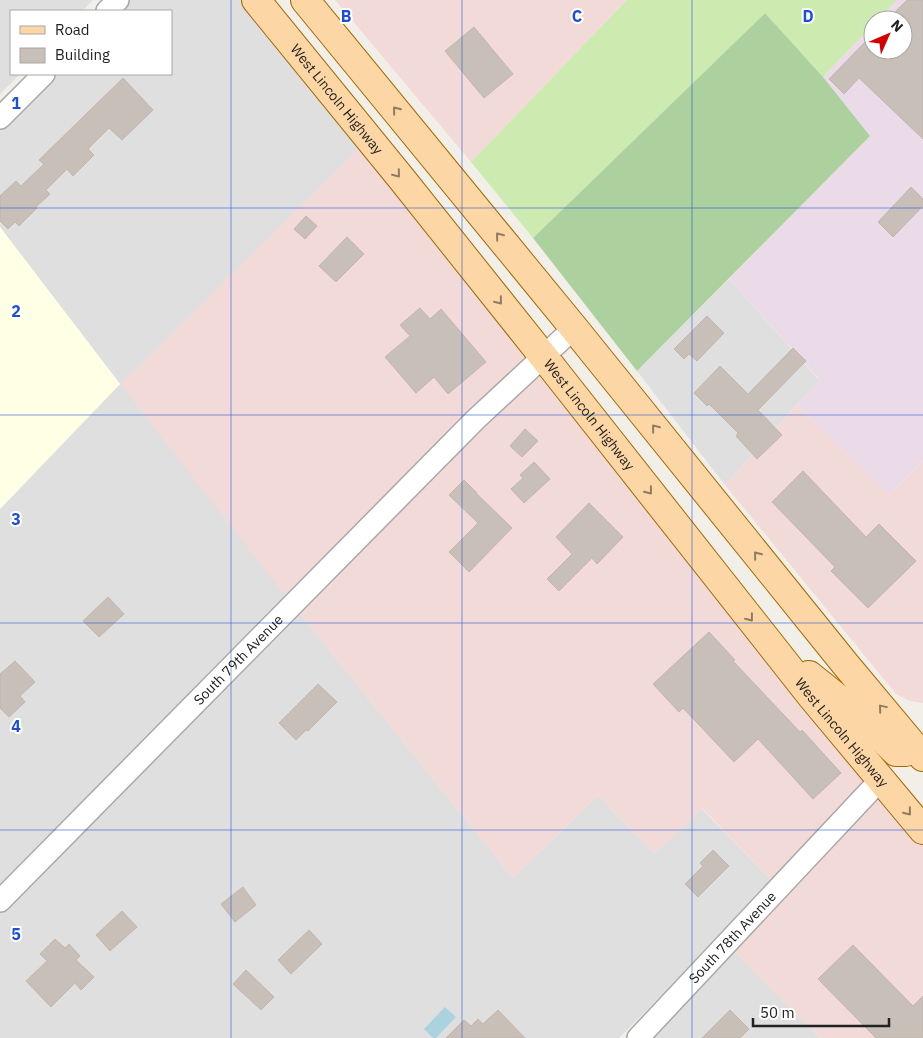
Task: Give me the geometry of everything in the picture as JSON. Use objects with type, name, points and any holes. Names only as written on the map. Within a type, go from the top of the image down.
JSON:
[{"type":"main road","name":"West Lincoln Highway","points":[[256,0],[543,356],[812,697],[923,830]]},
{"type":"main road","points":[[305,0],[574,328],[841,659],[920,746],[906,752],[896,752],[854,711],[769,643]]},
{"type":"street","points":[[108,10],[118,0]]},
{"type":"street","points":[[0,118],[43,75]]},
{"type":"street","name":"South 79th Avenue","points":[[0,901],[475,420],[574,328]]},
{"type":"street","name":"South 78th Avenue","points":[[638,1038],[881,779]]},
{"type":"shaded area","points":[[0,0],[93,0],[83,10],[10,10],[10,75],[19,75],[0,94]]},
{"type":"shaded area","points":[[126,0],[247,0],[364,143],[287,598],[0,890],[0,509],[120,384],[0,227],[0,126],[52,75],[172,75],[172,10],[116,10]]},
{"type":"shaded area","points":[[335,0],[627,0],[471,162]]},
{"type":"shaded area","points":[[897,0],[923,0],[923,461],[889,495],[797,405],[819,379],[729,279],[869,136],[823,77],[863,35],[863,60],[913,60],[913,10],[888,10]]},
{"type":"shaded area","points":[[364,143],[532,359],[287,598],[120,384]]},
{"type":"shaded area","points":[[0,227],[120,384],[0,509]]},
{"type":"shaded area","points":[[729,279],[819,380],[725,485],[637,371]]},
{"type":"shaded area","points":[[540,365],[875,779],[774,883],[703,809],[654,854],[598,795],[513,878],[296,609]]},
{"type":"shaded area","points":[[797,405],[889,495],[923,461],[923,703],[910,701],[896,694],[725,485]]},
{"type":"shaded area","points":[[296,609],[513,878],[598,795],[654,854],[702,809],[774,883],[619,1038],[0,1038],[0,908]]},
{"type":"shaded area","points":[[880,788],[923,841],[923,1038],[820,1038],[730,947]]},
{"type":"shaded area","points":[[730,947],[820,1038],[641,1038]]},
{"type":"green space","points":[[627,0],[897,0],[888,10],[863,10],[863,35],[823,77],[765,13],[533,238],[471,162]]},
{"type":"green space","points":[[765,13],[823,77],[870,136],[637,371],[533,238]]},
{"type":"water","points":[[445,1007],[456,1017],[436,1038],[433,1038],[424,1029]]},
{"type":"building","points":[[907,0],[923,0],[923,139],[859,78],[844,94],[829,79],[863,44],[863,60],[913,60],[913,10],[897,10]]},
{"type":"building","points":[[474,27],[513,74],[484,98],[445,51]]},
{"type":"building","points":[[123,78],[153,110],[122,140],[109,128],[88,149],[94,155],[73,176],[67,169],[46,190],[50,194],[37,208],[19,226],[15,222],[8,229],[0,221],[0,196],[16,181],[21,186],[44,164],[39,160]]},
{"type":"building","points":[[911,187],[923,199],[923,206],[893,237],[878,222]]},
{"type":"building","points":[[306,216],[317,226],[305,239],[294,229]]},
{"type":"building","points":[[347,237],[364,254],[336,282],[319,266]]},
{"type":"building","points":[[420,308],[430,319],[441,309],[486,362],[448,394],[434,377],[416,393],[385,357],[410,336],[400,325]]},
{"type":"building","points":[[707,316],[724,333],[697,361],[689,354],[684,359],[674,349]]},
{"type":"building","points":[[793,348],[806,361],[758,410],[782,435],[757,459],[736,436],[738,433],[709,404],[707,406],[694,393],[720,366],[748,394]]},
{"type":"building","points":[[525,429],[538,441],[522,457],[510,446]]},
{"type":"building","points":[[534,462],[550,479],[524,503],[511,489],[523,478],[520,475]]},
{"type":"building","points":[[803,471],[866,537],[879,524],[916,561],[868,608],[831,571],[835,567],[772,502]]},
{"type":"building","points":[[464,480],[512,528],[469,572],[449,552],[478,523],[449,495]]},
{"type":"building","points":[[589,503],[623,537],[597,564],[592,558],[559,591],[547,579],[572,554],[556,537]]},
{"type":"building","points":[[108,597],[124,614],[99,637],[83,621]]},
{"type":"building","points":[[709,632],[735,660],[733,661],[800,732],[802,730],[841,773],[813,799],[758,739],[734,762],[683,708],[679,712],[653,684]]},
{"type":"building","points":[[15,661],[35,682],[20,696],[25,702],[9,717],[0,708],[0,674]]},
{"type":"building","points":[[318,684],[337,702],[308,731],[306,730],[296,740],[279,723]]},
{"type":"building","points":[[713,850],[729,866],[698,897],[685,884],[703,866],[700,863]]},
{"type":"building","points":[[243,887],[256,905],[235,922],[221,904]]},
{"type":"building","points":[[122,911],[137,927],[110,951],[96,935]]},
{"type":"building","points":[[309,930],[322,944],[291,974],[278,960]]},
{"type":"building","points":[[55,939],[65,948],[69,944],[80,956],[76,960],[94,977],[81,990],[75,983],[51,1007],[26,981],[47,961],[40,954]]},
{"type":"building","points":[[853,945],[913,1006],[923,996],[923,1038],[876,1038],[818,979]]},
{"type":"building","points":[[246,970],[274,997],[261,1010],[233,984]]},
{"type":"building","points":[[498,1010],[525,1038],[446,1038],[464,1020],[471,1026],[478,1019],[483,1024]]},
{"type":"building","points":[[730,1010],[749,1029],[740,1038],[702,1038]]}]
